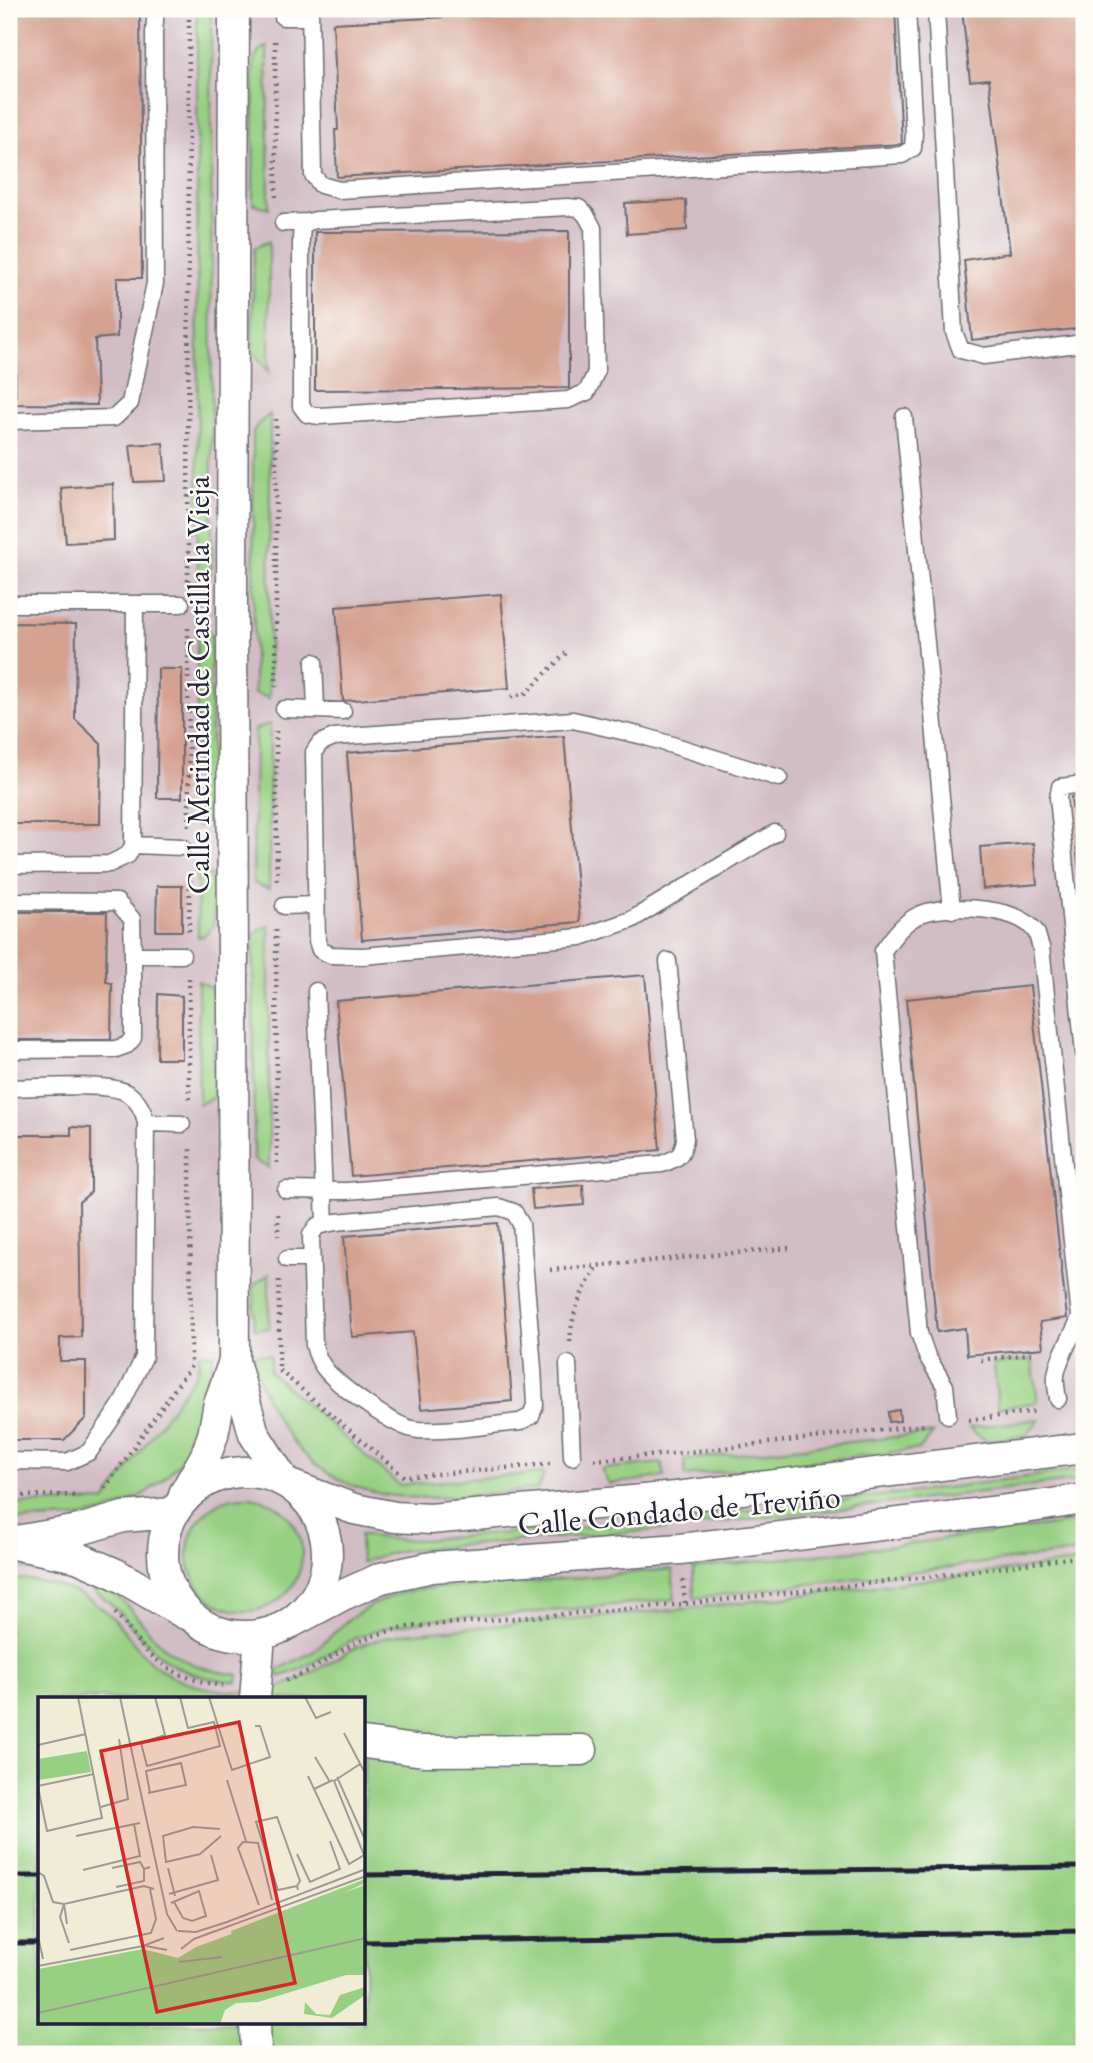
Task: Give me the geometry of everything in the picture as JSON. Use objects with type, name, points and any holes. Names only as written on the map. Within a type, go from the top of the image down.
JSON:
[{"type":"street","name":"Calle Merindad de Castilla la Vieja","points":[[234,9],[234,1361],[254,1434],[287,1483]]},
{"type":"street","name":"Calle Merindad de Castilla la Vieja","points":[[175,1509],[206,1455],[219,1404],[234,1361]]},
{"type":"street","name":"Calle Condado de Treviño","points":[[287,1483],[354,1509],[395,1517],[430,1519],[677,1497],[1084,1448]]},
{"type":"street","points":[[9,1543],[77,1557],[116,1574],[197,1621],[216,1631],[238,1636],[260,1635],[290,1623],[310,1604],[323,1580],[327,1554],[323,1527],[310,1503],[287,1483],[262,1473],[238,1471],[214,1477],[193,1489],[175,1509],[164,1535],[162,1559],[167,1583],[179,1604],[197,1621]]},
{"type":"street","name":"Calle Condado de Treviño","points":[[290,1623],[381,1578],[432,1567],[680,1549],[1084,1499]]},
{"type":"street","points":[[9,1543],[79,1530],[123,1517],[175,1509]]},
{"type":"street","points":[[256,1693],[260,1635]]},
{"type":"street","points":[[366,1743],[423,1751],[582,1750]]},
{"type":"street","points":[[255,2024],[256,2054]]},
{"type":"lane","points":[[9,421],[114,418],[130,403],[155,283],[156,9]]},
{"type":"lane","points":[[279,24],[310,13],[313,175],[321,185],[339,190],[902,155],[912,148],[914,134],[906,9]]},
{"type":"lane","points":[[936,9],[954,332],[961,350],[984,356],[1084,343]]},
{"type":"lane","points":[[280,216],[308,222],[343,218],[579,208],[593,228],[596,372],[587,392],[568,400],[320,416],[307,414],[287,395],[300,238],[302,228],[308,222]]},
{"type":"lane","points":[[904,417],[953,910]]},
{"type":"lane","points":[[9,604],[186,604]]},
{"type":"lane","points":[[9,864],[109,864],[128,855],[133,845],[135,605]]},
{"type":"lane","points":[[314,662],[316,709]]},
{"type":"lane","points":[[279,709],[343,711]]},
{"type":"lane","points":[[775,833],[631,920],[581,937],[363,956],[331,955],[320,950],[317,941],[314,752],[320,743],[334,737],[573,720],[643,736],[779,778]]},
{"type":"lane","points":[[1084,784],[1060,788],[1058,798],[1084,1053]]},
{"type":"lane","points":[[133,845],[187,848]]},
{"type":"lane","points":[[9,901],[117,902],[132,919],[133,955],[133,1038],[127,1045],[116,1049],[9,1050]]},
{"type":"lane","points":[[280,912],[315,905]]},
{"type":"lane","points":[[949,1420],[945,1386],[927,1356],[919,1333],[883,951],[900,928],[926,912],[972,908],[997,910],[1022,920],[1036,932],[1041,947],[1080,1317],[1074,1335],[1059,1362],[1055,1378],[1058,1399]]},
{"type":"lane","points":[[133,955],[187,955]]},
{"type":"lane","points":[[280,1190],[359,1190],[662,1164],[678,1158],[685,1139],[668,961]]},
{"type":"lane","points":[[316,991],[325,1224]]},
{"type":"lane","points":[[9,1088],[109,1087],[127,1093],[138,1103],[145,1114],[146,1123],[144,1357],[121,1405],[89,1452],[67,1462],[9,1461]]},
{"type":"lane","points":[[146,1123],[187,1124]]},
{"type":"lane","points":[[499,1208],[514,1212],[521,1224],[535,1405],[531,1416],[520,1422],[415,1430],[402,1425],[354,1395],[326,1370],[316,1356],[311,1259],[311,1235],[317,1226],[325,1224],[499,1208]]},
{"type":"lane","points":[[281,1259],[311,1259]]},
{"type":"lane","points":[[568,1364],[572,1457]]},
{"type":"path","points":[[98,1495],[191,1366],[187,1124],[186,604],[189,9]]},
{"type":"path","points":[[279,24],[280,216]]},
{"type":"path","points":[[276,889],[287,395]]},
{"type":"path","points":[[509,698],[526,693],[569,650]]},
{"type":"path","points":[[280,912],[280,1340]]},
{"type":"path","points":[[525,1273],[789,1248]]},
{"type":"path","points":[[568,1364],[571,1321],[584,1286],[599,1265]]},
{"type":"path","points":[[981,1360],[1036,1353]]},
{"type":"path","points":[[672,1454],[1039,1411]]},
{"type":"path","points":[[9,1496],[86,1495]]},
{"type":"path","points":[[111,1609],[147,1652],[172,1671],[205,1684],[256,1693],[291,1679],[374,1635],[408,1627],[685,1604],[1084,1556]]},
{"type":"shaded area","points":[[9,9],[1084,9],[1084,1561],[686,1609],[401,1634],[357,1647],[303,1679],[271,1689],[249,1691],[224,1691],[189,1684],[152,1663],[109,1614],[93,1602],[71,1590],[33,1581],[9,1579]]},
{"type":"green space","points":[[197,9],[211,9],[212,566],[209,578],[198,584]]},
{"type":"green space","points":[[267,46],[269,208],[253,204],[254,59],[260,50]]},
{"type":"green space","points":[[269,241],[269,372],[252,350],[254,248]]},
{"type":"green space","points":[[270,414],[269,698],[254,693],[253,432]]},
{"type":"green space","points":[[197,625],[205,628],[211,635],[211,815],[197,827]]},
{"type":"green space","points":[[270,724],[269,889],[253,883],[255,729]]},
{"type":"green space","points":[[197,868],[205,869],[213,880],[214,926],[198,937]]},
{"type":"green space","points":[[269,925],[269,1168],[254,1160],[253,934]]},
{"type":"green space","points":[[198,981],[210,987],[214,993],[214,1098],[199,1104]]},
{"type":"green space","points":[[269,1274],[269,1328],[254,1329],[254,1285]]},
{"type":"green space","points":[[199,1354],[213,1354],[212,1387],[206,1412],[197,1435],[168,1475],[129,1502],[105,1511],[72,1518],[15,1520],[15,1504],[105,1501],[198,1371]]},
{"type":"green space","points":[[254,1354],[270,1355],[270,1372],[399,1485],[545,1473],[538,1489],[433,1498],[398,1496],[366,1490],[336,1478],[308,1458],[283,1428],[264,1393]]},
{"type":"green space","points":[[1032,1359],[1038,1402],[998,1408],[994,1364]]},
{"type":"green space","points":[[1039,1419],[1027,1435],[986,1441],[969,1428]]},
{"type":"green space","points":[[933,1433],[920,1449],[685,1476],[684,1460]]},
{"type":"green space","points":[[662,1463],[664,1477],[609,1484],[601,1469]]},
{"type":"green space","points":[[1084,1469],[1084,1479],[689,1526],[688,1517],[916,1492]]},
{"type":"green space","points":[[245,1497],[267,1501],[285,1514],[298,1532],[302,1554],[298,1576],[285,1594],[267,1607],[245,1611],[223,1607],[205,1594],[192,1576],[188,1554],[192,1532],[205,1514],[223,1501]]},
{"type":"green space","points":[[667,1520],[667,1529],[404,1550],[361,1563],[360,1534],[388,1539],[421,1540]]},
{"type":"green space","points":[[1084,1521],[1084,1551],[694,1598],[693,1568],[853,1551]]},
{"type":"green space","points":[[17,1560],[65,1568],[94,1580],[120,1599],[168,1650],[201,1667],[238,1675],[237,1682],[205,1677],[174,1666],[157,1653],[112,1605],[95,1592],[67,1579],[18,1567]]},
{"type":"green space","points":[[1084,1561],[1084,2054],[9,2054],[9,1579],[36,1581],[77,1593],[111,1616],[153,1664],[186,1682],[211,1689],[265,1689],[293,1682],[360,1646],[401,1634],[686,1609]]},
{"type":"green space","points":[[672,1569],[675,1599],[435,1619],[393,1626],[354,1639],[303,1668],[279,1677],[279,1669],[313,1652],[347,1621],[371,1605],[401,1593],[420,1589]]},
{"type":"building","points":[[9,9],[140,9],[142,278],[117,278],[117,337],[95,339],[97,405],[16,404],[15,339],[9,339]]},
{"type":"building","points":[[526,9],[895,9],[902,144],[337,177],[335,130],[338,130],[333,23],[526,13]]},
{"type":"building","points":[[962,9],[1084,9],[1084,328],[972,340],[964,260],[1010,253],[989,79],[970,81]]},
{"type":"building","points":[[686,200],[687,230],[627,234],[625,203]]},
{"type":"building","points":[[569,231],[569,388],[315,390],[315,232]]},
{"type":"building","points":[[163,443],[166,481],[134,482],[130,445]]},
{"type":"building","points":[[113,484],[114,540],[66,543],[61,488]]},
{"type":"building","points":[[501,594],[509,688],[343,701],[336,607]]},
{"type":"building","points":[[9,623],[76,624],[75,719],[101,744],[100,824],[9,824]]},
{"type":"building","points":[[158,669],[182,669],[182,798],[157,798]]},
{"type":"building","points":[[564,736],[580,922],[362,940],[347,753]]},
{"type":"building","points":[[1084,796],[1084,901],[1082,901],[1071,797]]},
{"type":"building","points":[[1033,843],[1037,884],[983,889],[980,847]]},
{"type":"building","points":[[157,886],[182,886],[182,931],[156,931]]},
{"type":"building","points":[[9,912],[107,912],[106,982],[112,983],[111,1040],[9,1040]]},
{"type":"building","points":[[645,975],[660,1150],[351,1176],[336,1001]]},
{"type":"building","points":[[1030,986],[1067,1318],[1040,1322],[1043,1348],[967,1355],[965,1328],[937,1332],[906,999]]},
{"type":"building","points":[[158,994],[182,996],[182,1059],[157,1059]]},
{"type":"building","points":[[71,1127],[91,1128],[91,1192],[79,1202],[81,1337],[60,1338],[60,1361],[86,1361],[86,1418],[64,1440],[9,1440],[9,1135],[71,1135]]},
{"type":"building","points":[[583,1185],[584,1205],[533,1209],[531,1189]]},
{"type":"building","points":[[498,1223],[512,1401],[421,1409],[413,1332],[352,1337],[344,1236]]},
{"type":"building","points":[[899,1410],[900,1421],[889,1422],[888,1412]]},
{"type":"railway","points":[[366,1875],[1084,1867]]},
{"type":"railway","points":[[9,1876],[38,1876]]},
{"type":"railway","points":[[366,1942],[1084,1931]]},
{"type":"railway","points":[[9,1943],[38,1943]]}]
